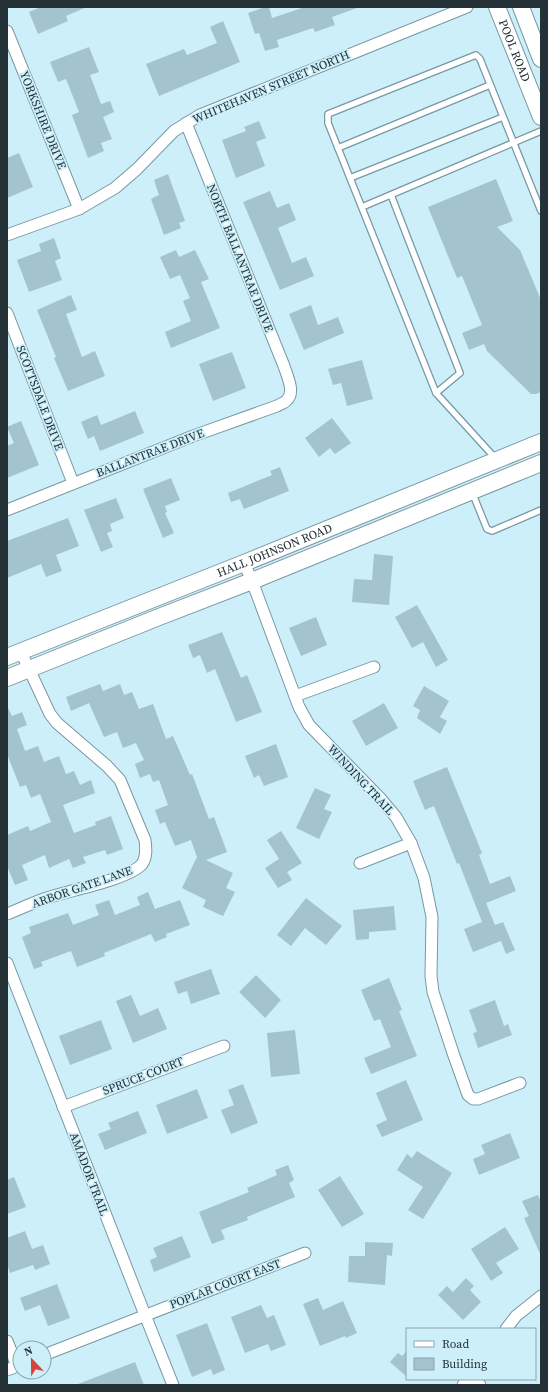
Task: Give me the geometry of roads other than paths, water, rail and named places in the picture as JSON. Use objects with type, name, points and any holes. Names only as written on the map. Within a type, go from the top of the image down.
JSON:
[{"type":"main road","name":"POOL ROAD","points":[[497,7],[541,117]]},
{"type":"main road","name":"POOL ROAD","points":[[521,7],[541,59]]},
{"type":"main road","name":"HALL JOHNSON ROAD","points":[[14,655],[541,442]]},
{"type":"main road","points":[[496,460],[504,478]]},
{"type":"main road","name":"HALL JOHNSON ROAD","points":[[7,678],[159,616],[252,581],[541,463]]},
{"type":"street","name":"WHITEHAVEN STREET NORTH","points":[[7,235],[79,209],[115,188],[137,169],[174,131],[200,115],[467,7]]},
{"type":"street","name":"YORKSHIRE DRIVE","points":[[7,31],[79,209]]},
{"type":"street","name":"NORTH BALLANTRAE DRIVE","points":[[186,123],[284,366],[291,388],[290,394]]},
{"type":"street","name":"SCOTTSDALE DRIVE","points":[[7,313],[73,483]]},
{"type":"street","name":"BALLANTRAE DRIVE","points":[[7,510],[193,436],[277,406],[288,400],[290,394]]},
{"type":"street","name":"WINDING TRAIL","points":[[244,563],[295,696],[310,725],[380,798],[396,817],[411,843],[424,878],[432,917],[431,976],[434,992],[468,1095],[478,1099],[520,1083]]},
{"type":"street","name":"ARBOR GATE LANE","points":[[7,914],[46,898],[97,885],[134,871],[143,863],[146,849],[145,840],[120,780],[108,766],[57,723],[50,714],[29,669],[14,655]]},
{"type":"street","points":[[295,696],[374,667]]},
{"type":"street","points":[[360,863],[411,843]]},
{"type":"street","name":"AMADOR TRAIL","points":[[7,963],[144,1315],[173,1385]]},
{"type":"street","name":"SPRUCE COURT","points":[[63,1107],[224,1046]]},
{"type":"street","name":"POPLAR COURT EAST","points":[[52,1352],[305,1253]]},
{"type":"street","points":[[507,1328],[516,1316],[541,1296]]},
{"type":"street","points":[[7,1340],[12,1357]]},
{"type":"lane","points":[[496,460],[436,393],[338,148],[328,122],[328,114],[476,55],[480,59],[541,211]]},
{"type":"lane","points":[[338,148],[490,85]]},
{"type":"lane","points":[[350,178],[503,117]]},
{"type":"lane","points":[[362,207],[541,131]]},
{"type":"lane","points":[[391,195],[460,373],[436,393]]},
{"type":"lane","points":[[472,492],[487,529],[492,531],[541,510]]}]
